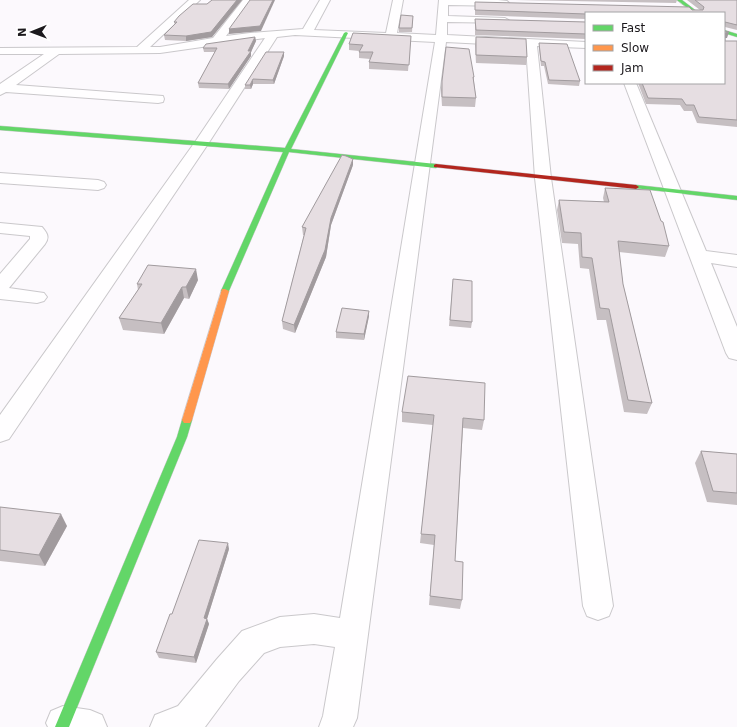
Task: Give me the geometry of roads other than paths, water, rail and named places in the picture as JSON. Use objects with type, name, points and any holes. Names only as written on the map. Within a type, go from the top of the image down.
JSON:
[{"type":"street","points":[[140,50],[195,0]]},
{"type":"street","points":[[216,42],[248,0]]},
{"type":"street","points":[[307,32],[324,0]]},
{"type":"street","points":[[391,35],[398,0]]},
{"type":"street","points":[[0,51],[160,50],[273,34],[307,32],[391,35],[442,15],[515,4]]},
{"type":"street","points":[[677,4],[694,11]]},
{"type":"street","points":[[442,15],[514,21]]},
{"type":"street","points":[[442,15],[531,42],[585,44]]},
{"type":"street","points":[[336,727],[340,718],[442,15]]},
{"type":"street","points":[[725,31],[737,36]]},
{"type":"street","points":[[72,726],[182,437],[223,295],[287,150],[346,33]]},
{"type":"street","points":[[0,433],[201,144],[273,34]]},
{"type":"street","points":[[531,42],[543,178],[598,606]]},
{"type":"street","points":[[725,42],[737,42]]},
{"type":"street","points":[[1,89],[56,50]]},
{"type":"street","points":[[630,84],[737,353]]},
{"type":"street","points":[[1,89],[158,99]]},
{"type":"street","points":[[0,128],[287,150],[737,198]]},
{"type":"street","points":[[0,178],[98,185]]},
{"type":"street","points":[[0,228],[36,231],[39,235],[39,240],[0,286]]},
{"type":"street","points":[[699,256],[737,261]]},
{"type":"street","points":[[0,293],[37,296]]},
{"type":"street","points":[[167,727],[189,720],[228,670],[253,642],[280,632],[307,629],[352,634]]}]
